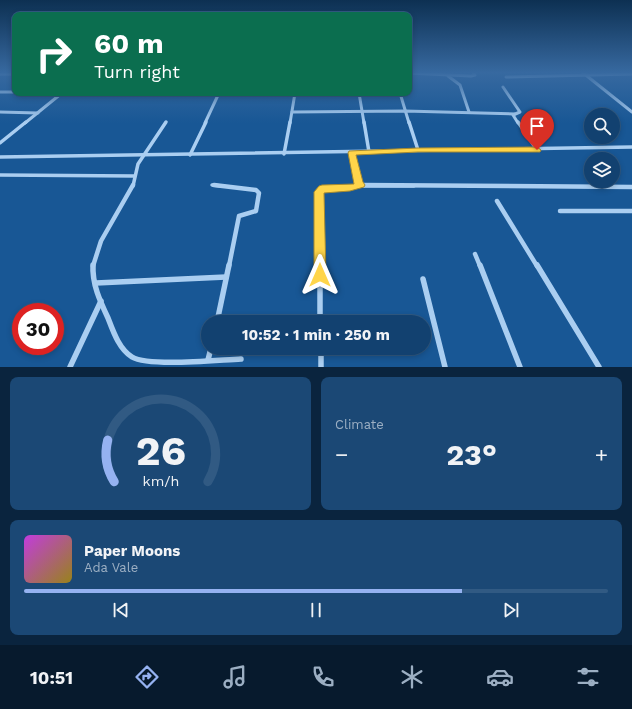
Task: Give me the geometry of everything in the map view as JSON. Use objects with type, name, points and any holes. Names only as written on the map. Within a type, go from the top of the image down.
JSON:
[{"type":"street","points":[[461,89],[469,112]]},
{"type":"street","points":[[292,112],[405,111],[515,114],[520,112],[504,89]]},
{"type":"street","points":[[603,89],[632,112]]},
{"type":"street","points":[[0,92],[12,92]]},
{"type":"street","points":[[0,143],[58,96]]},
{"type":"street","points":[[190,155],[218,96]]},
{"type":"street","points":[[284,154],[295,96]]},
{"type":"street","points":[[359,96],[369,152]]},
{"type":"street","points":[[401,96],[418,150]]},
{"type":"street","points":[[0,112],[38,113]]},
{"type":"street","points":[[515,114],[513,115],[537,150]]},
{"type":"street","points":[[166,122],[134,171],[133,187],[101,243],[94,261],[93,273],[101,301],[119,341],[129,356],[137,361],[152,363],[241,359]]},
{"type":"street","points":[[0,157],[352,153],[418,150],[537,150],[632,147]]},
{"type":"street","points":[[352,153],[358,184],[360,185]]},
{"type":"street","points":[[0,175],[134,176]]},
{"type":"street","points":[[212,185],[256,190],[259,194],[256,211],[239,216],[218,315]]},
{"type":"street","points":[[320,315],[319,192],[322,188],[350,188],[360,185],[632,187]]},
{"type":"street","points":[[497,201],[599,367]]},
{"type":"street","points":[[560,211],[632,211]]},
{"type":"street","points":[[476,254],[520,367]]},
{"type":"street","points":[[96,283],[226,277]]},
{"type":"street","points":[[424,279],[445,367]]},
{"type":"street","points":[[70,367],[101,301]]},
{"type":"street","points":[[208,360],[209,355]]},
{"type":"street","points":[[320,355],[321,367]]},
{"type":"route","points":[[320,275],[319,192],[322,188],[350,188],[360,185],[358,184],[352,153],[418,150],[537,150]]}]
